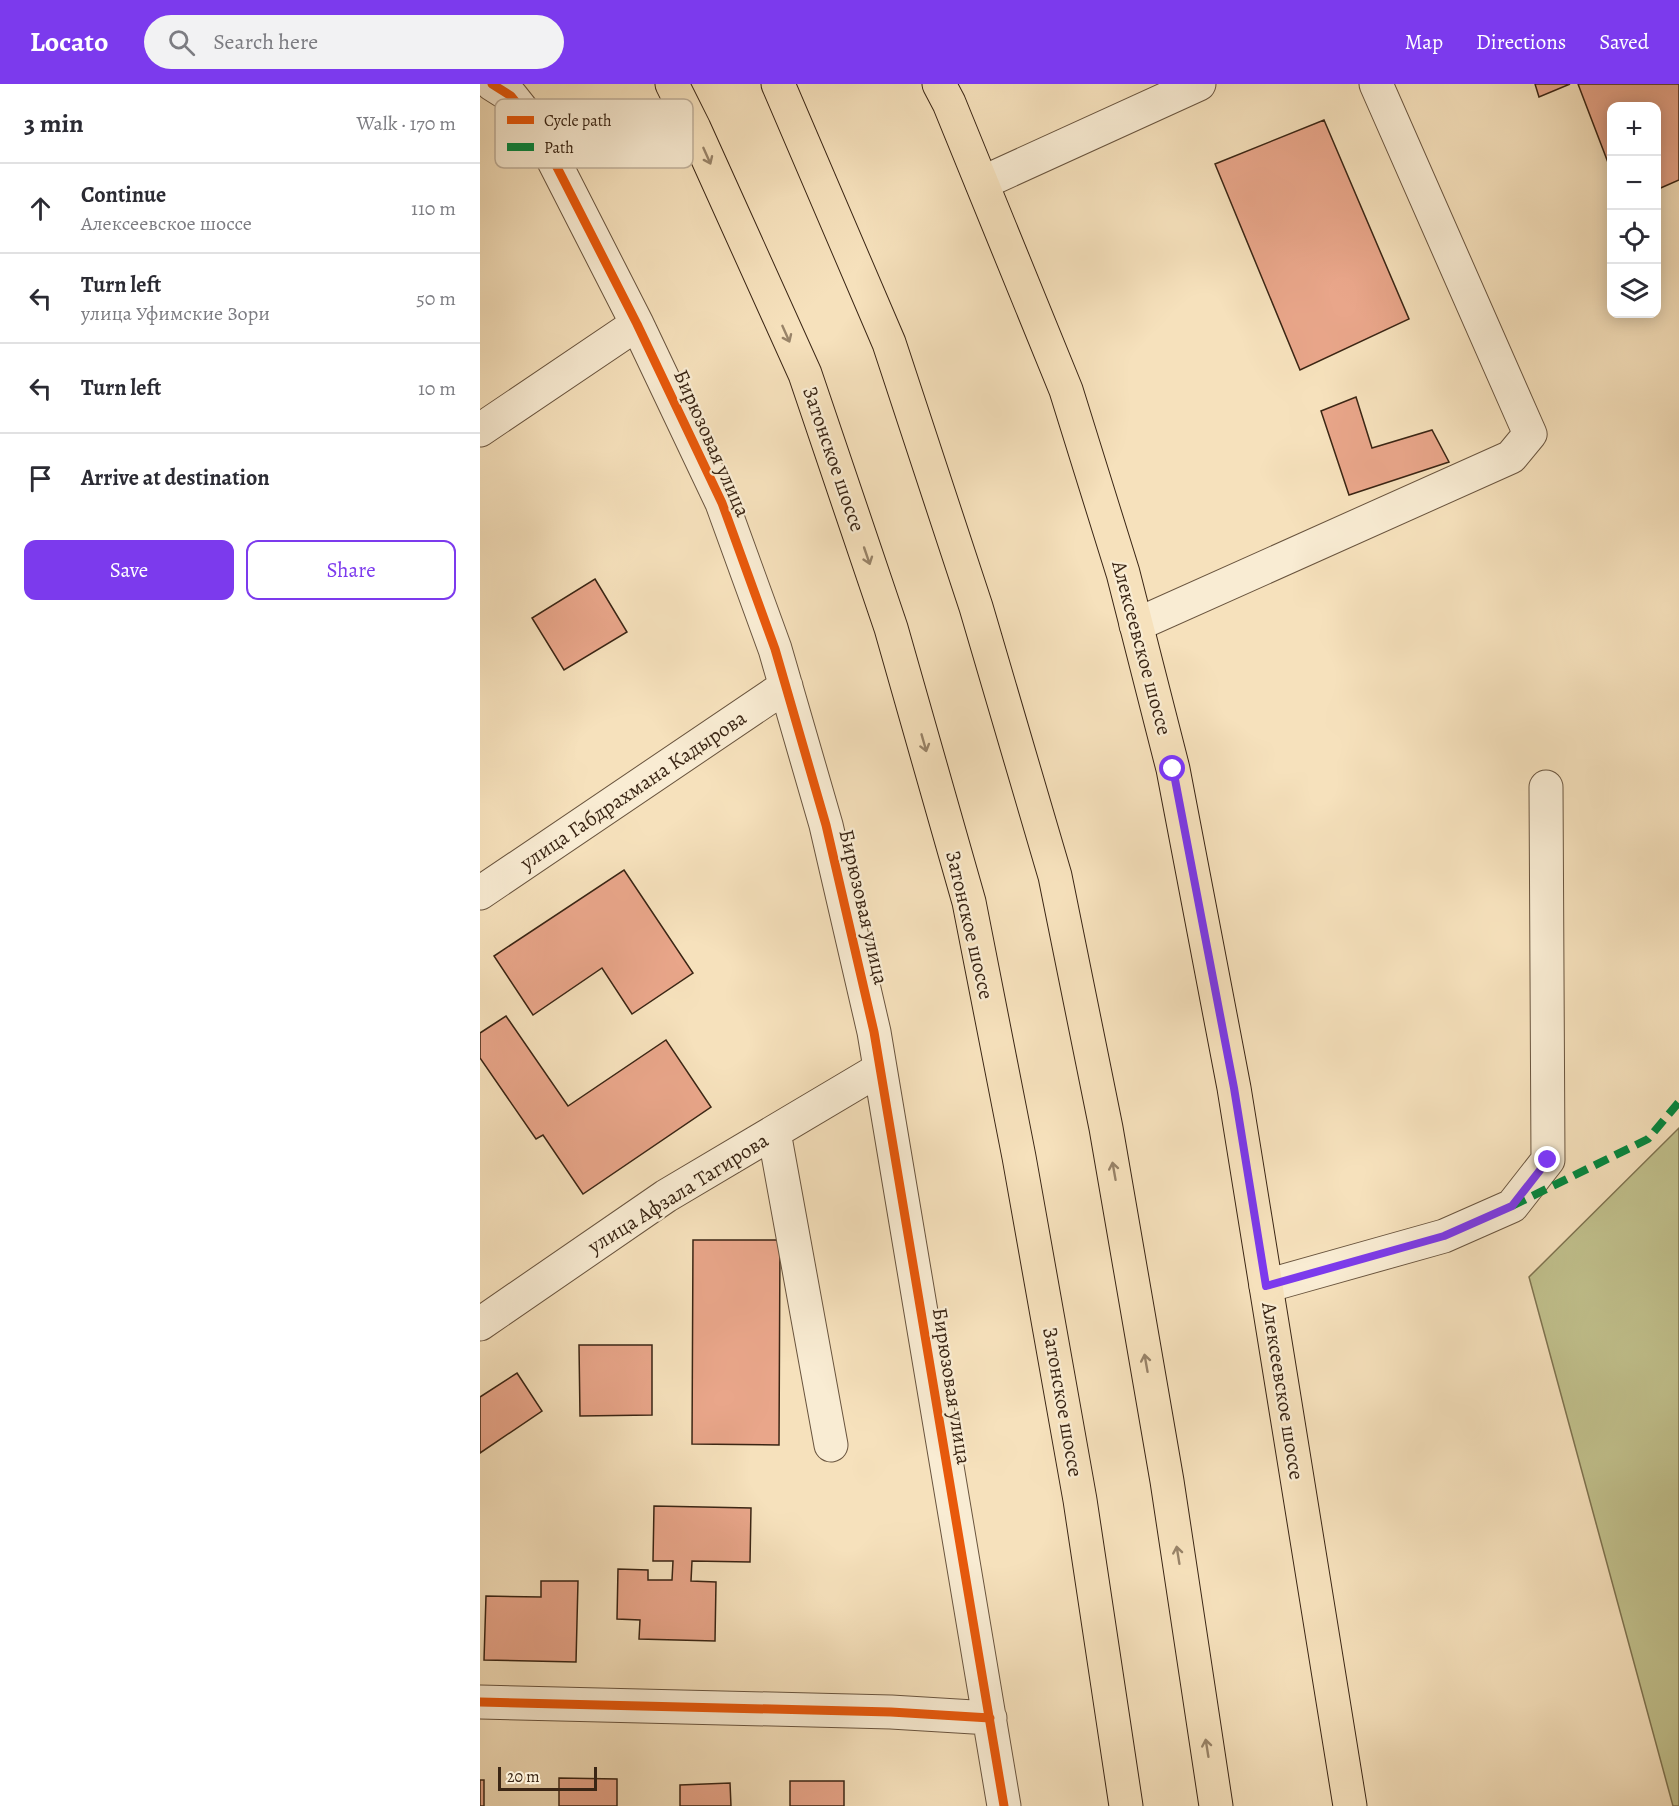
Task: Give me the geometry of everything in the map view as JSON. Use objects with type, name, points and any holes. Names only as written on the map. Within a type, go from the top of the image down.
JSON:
[{"type":"main road","name":"Затонское шоссе","points":[[672,84],[680,99]]},
{"type":"main road","points":[[778,84],[889,343],[976,607],[1055,876],[1110,1151],[1167,1481],[1216,1806]]},
{"type":"main road","name":"Алексеевское шоссе","points":[[939,84],[949,103],[1066,390],[1123,573],[1175,781],[1234,1088],[1350,1806]]},
{"type":"main road","name":"Затонское шоссе","points":[[693,126],[804,374],[891,628],[969,902],[1019,1156],[1080,1500],[1126,1806]]},
{"type":"street","name":"Бирюзовая улица","points":[[492,84],[513,99]]},
{"type":"street","points":[[982,183],[1199,84]]},
{"type":"street","points":[[1136,625],[1511,457],[1530,434],[1376,84]]},
{"type":"street","name":"Бирюзовая улица","points":[[557,168],[637,324],[722,503],[775,649],[826,825],[874,1032],[1004,1806]]},
{"type":"street","points":[[480,430],[637,324]]},
{"type":"street","name":"улица Габдрахмана Кадырова","points":[[480,893],[786,686]]},
{"type":"street","points":[[1266,1286],[1444,1236],[1512,1206],[1548,1160],[1546,787]]},
{"type":"street","name":"улица Афзала Тагирова","points":[[480,1324],[666,1196],[880,1069]]},
{"type":"street","points":[[774,1132],[831,1445]]},
{"type":"street","points":[[480,1702],[891,1712],[990,1718]]},
{"type":"green space","points":[[1679,1128],[1679,1806],[1673,1806],[1529,1277]]},
{"type":"building","points":[[1535,84],[1570,84],[1539,97]]},
{"type":"building","points":[[1578,84],[1679,84],[1679,180],[1661,188],[1661,102],[1607,102],[1607,160]]},
{"type":"building","points":[[1324,120],[1409,319],[1300,370],[1215,164]]},
{"type":"building","points":[[1356,397],[1372,448],[1432,430],[1449,462],[1349,495],[1321,411]]},
{"type":"building","points":[[595,579],[627,632],[564,670],[532,618]]},
{"type":"building","points":[[624,870],[693,973],[632,1014],[602,968],[533,1015],[494,956]]},
{"type":"building","points":[[506,1016],[568,1106],[666,1040],[711,1107],[583,1194],[543,1135],[536,1139],[480,1058],[480,1033]]},
{"type":"building","points":[[693,1240],[780,1240],[779,1445],[692,1444]]},
{"type":"building","points":[[579,1345],[652,1345],[652,1415],[580,1416]]},
{"type":"building","points":[[517,1373],[542,1411],[480,1453],[480,1397]]},
{"type":"building","points":[[654,1506],[751,1508],[750,1562],[692,1561],[691,1581],[716,1582],[715,1641],[639,1639],[640,1620],[617,1619],[618,1569],[648,1570],[648,1580],[672,1580],[673,1561],[653,1561]]},
{"type":"building","points":[[541,1581],[578,1581],[576,1662],[484,1660],[486,1596],[541,1597]]},
{"type":"building","points":[[559,1778],[617,1779],[617,1806],[559,1806]]},
{"type":"building","points":[[480,1780],[484,1780],[484,1806],[480,1806]]},
{"type":"building","points":[[790,1781],[844,1781],[844,1806],[790,1806]]},
{"type":"building","points":[[730,1783],[731,1806],[680,1806],[680,1785]]},
{"type":"marked path","points":[[1512,1206],[1648,1139],[1679,1102]]},
{"type":"cycle path","points":[[492,84],[513,99]]},
{"type":"cycle path","points":[[557,168],[637,324],[722,503],[775,649],[826,825],[874,1032],[1004,1806]]},
{"type":"cycle path","points":[[480,1702],[891,1712],[990,1718]]},
{"type":"route","points":[[1173,769],[1234,1088],[1266,1286],[1444,1236],[1512,1206],[1548,1160]]}]
